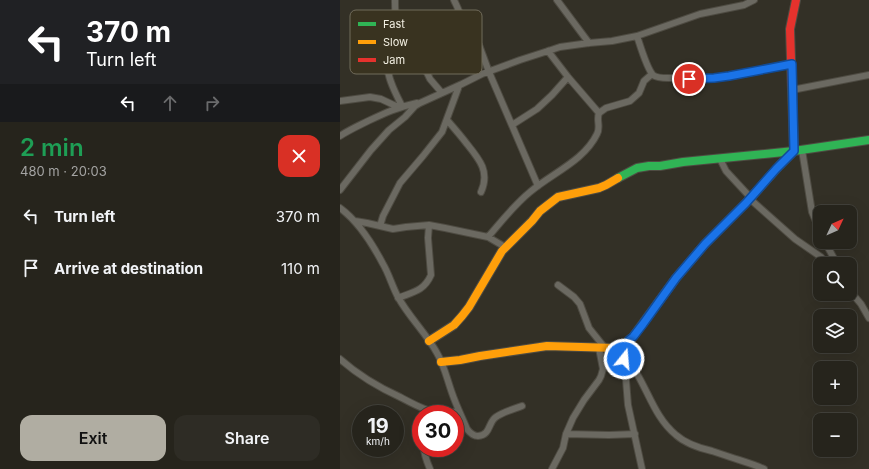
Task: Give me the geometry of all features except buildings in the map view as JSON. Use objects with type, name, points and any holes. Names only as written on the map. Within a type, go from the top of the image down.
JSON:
[{"type":"street","points":[[388,0],[395,3]]},
{"type":"street","points":[[454,0],[458,10]]},
{"type":"street","points":[[557,0],[589,43]]},
{"type":"street","points":[[340,136],[400,107],[420,102],[520,60],[560,48],[637,36],[700,14],[744,4],[754,0]]},
{"type":"street","points":[[796,0],[790,29],[792,90],[798,151],[813,214]]},
{"type":"street","points":[[637,36],[644,58],[652,74],[660,78],[714,78],[792,64]]},
{"type":"street","points":[[548,51],[599,113]]},
{"type":"street","points":[[482,53],[538,186]]},
{"type":"street","points":[[389,74],[400,107]]},
{"type":"street","points":[[428,74],[442,93]]},
{"type":"street","points":[[488,237],[529,192],[570,163],[588,148],[599,130],[599,113],[606,108],[632,99],[639,93],[644,81],[652,74]]},
{"type":"street","points":[[792,90],[869,75]]},
{"type":"street","points":[[512,125],[537,109],[568,77]]},
{"type":"street","points":[[380,226],[383,216],[400,183],[442,132],[459,86]]},
{"type":"street","points":[[340,101],[370,97],[381,98],[400,107]]},
{"type":"street","points":[[340,190],[389,130],[420,102]]},
{"type":"street","points":[[447,120],[481,163],[484,173],[484,185],[481,192]]},
{"type":"street","points":[[429,341],[454,325],[466,312],[505,247],[515,239],[540,211],[558,197],[591,191],[606,185],[637,168],[798,151],[869,140]]},
{"type":"street","points":[[441,362],[547,346],[602,348],[620,347],[633,337],[676,278],[705,244],[776,169],[798,151]]},
{"type":"street","points":[[720,159],[726,171],[750,198],[797,241],[821,257]]},
{"type":"street","points":[[340,208],[349,214],[369,240],[383,264],[398,298],[429,341],[441,362],[457,405]]},
{"type":"street","points":[[355,221],[394,229],[429,225],[488,237],[505,247]]},
{"type":"street","points":[[398,298],[418,290],[425,285],[431,275],[428,238],[429,225]]},
{"type":"street","points":[[552,469],[563,448],[566,434],[581,404],[599,380],[603,369],[602,348],[589,328],[580,304],[574,297],[558,285]]},
{"type":"street","points":[[857,299],[868,315]]},
{"type":"street","points":[[629,340],[625,356],[628,405],[642,469]]},
{"type":"street","points":[[615,348],[630,362],[659,416],[676,436],[687,443],[700,448],[747,462],[764,469]]},
{"type":"street","points":[[340,359],[364,378],[414,405]]},
{"type":"street","points":[[464,422],[470,433],[478,436],[484,434],[490,428],[492,421],[497,416],[522,406]]},
{"type":"street","points":[[566,434],[635,434]]},
{"type":"street","points":[[425,457],[430,469]]},
{"type":"traffic: fast","points":[[618,178],[637,168],[649,166],[794,151],[869,140]]},
{"type":"traffic: fast","points":[[620,347],[633,337],[676,278],[705,244],[746,203],[780,165]]},
{"type":"traffic: slow","points":[[429,341],[454,325],[462,316],[469,307],[502,251],[540,211],[558,197],[599,188],[618,178]]},
{"type":"traffic: slow","points":[[441,362],[547,346],[620,347]]},
{"type":"traffic: jam","points":[[780,165],[794,151],[790,29],[796,0]]},
{"type":"route","points":[[624,359],[624,355],[626,357],[629,340],[643,324],[676,278],[705,244],[729,221],[794,151],[792,64],[743,74],[714,78],[689,79]]}]
